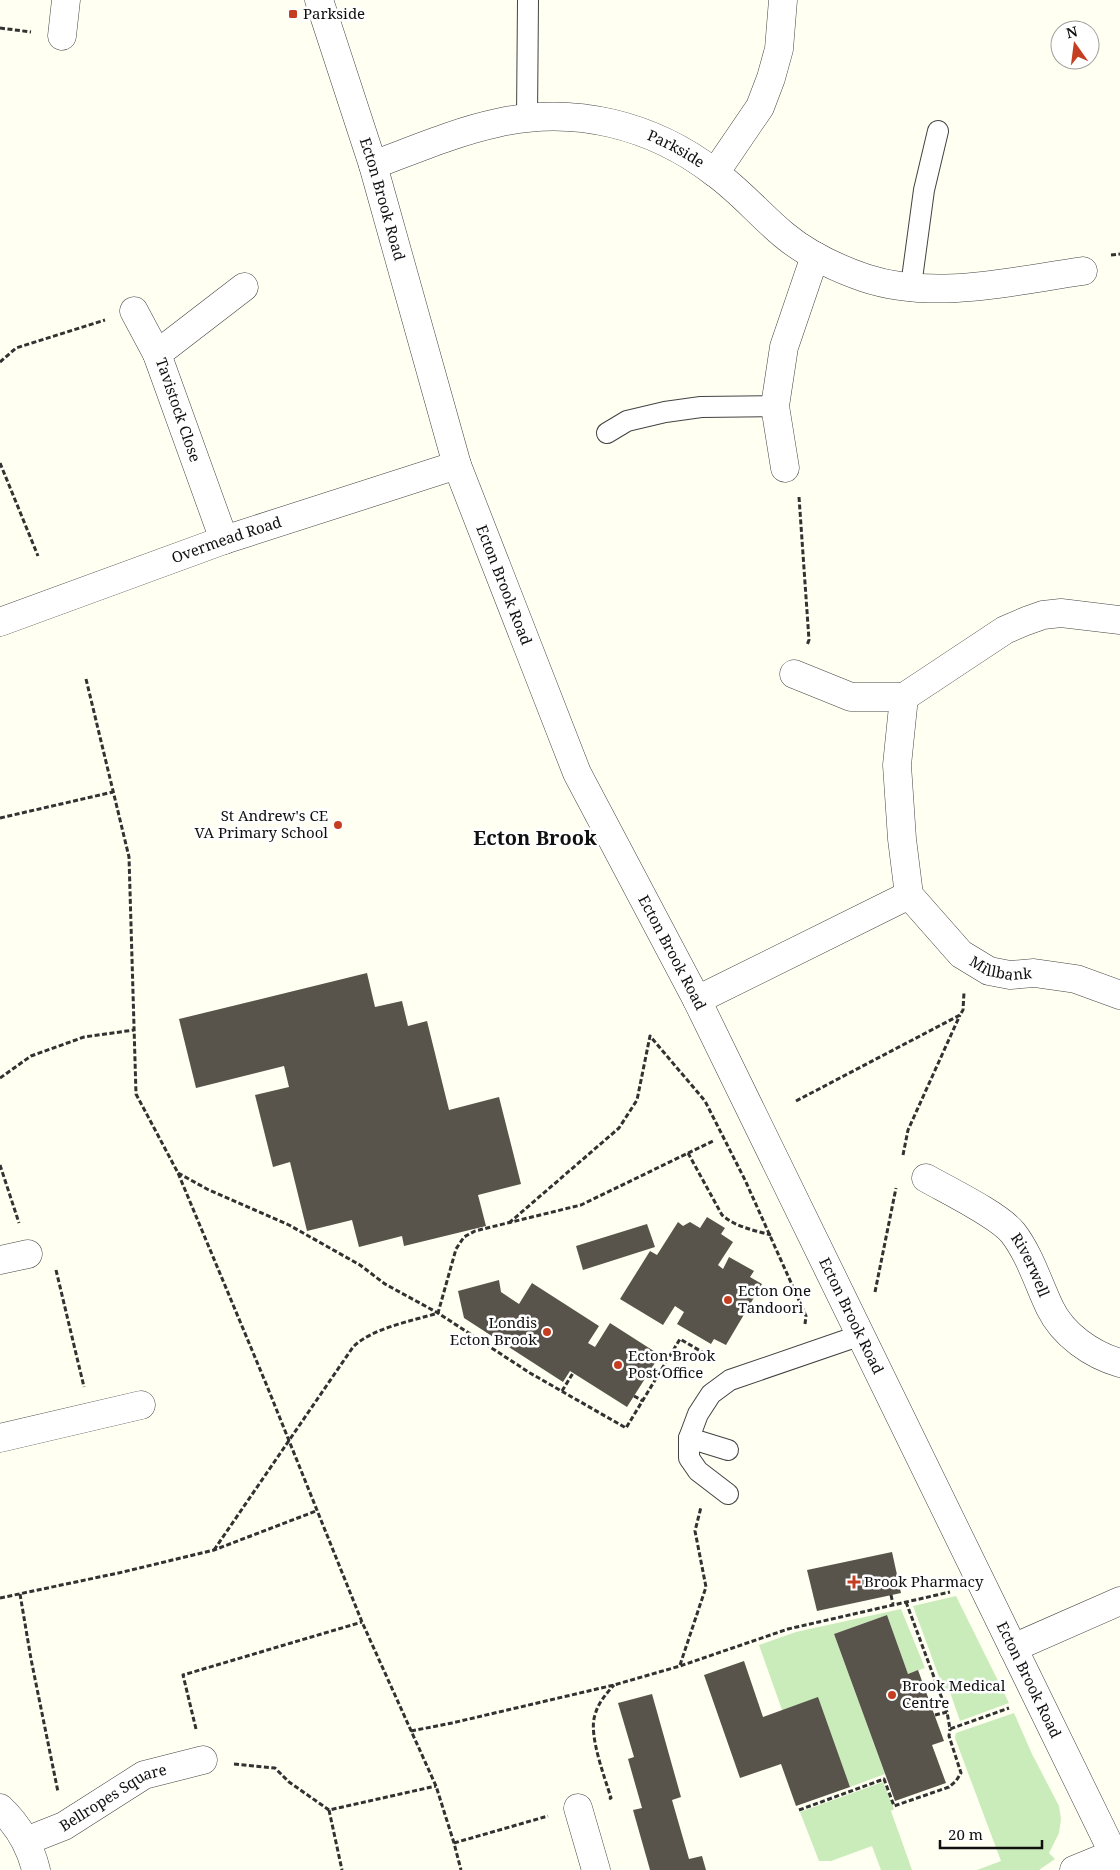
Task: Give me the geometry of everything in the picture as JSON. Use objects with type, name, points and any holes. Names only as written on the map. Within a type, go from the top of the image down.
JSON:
[{"type":"street","points":[[62,36],[66,0]]},
{"type":"street","name":"Ecton Brook Road","points":[[319,0],[373,165],[457,465],[577,773],[697,1000],[1117,1860]]},
{"type":"street","name":"Parkside","points":[[715,173],[760,107],[779,49],[783,0]]},
{"type":"street","name":"Parkside","points":[[373,165],[469,130],[498,122],[566,116],[601,120],[636,129],[670,144],[715,173],[784,235],[815,256],[840,269],[867,279],[943,289],[1082,271]]},
{"type":"street","points":[[785,468],[775,406],[784,348],[815,256]]},
{"type":"street","name":"Tavistock Close","points":[[224,540],[157,354],[244,287]]},
{"type":"street","points":[[134,311],[157,354]]},
{"type":"street","name":"Overmead Road","points":[[0,622],[224,540],[457,465]]},
{"type":"street","points":[[794,674],[851,697],[904,697],[1005,630],[1026,621],[1043,615],[1061,612],[1120,620]]},
{"type":"street","points":[[697,1000],[909,895],[902,839],[897,765],[904,697]]},
{"type":"street","name":"Millbank","points":[[909,895],[961,954],[989,971],[1010,975],[1034,973],[1076,979],[1120,995]]},
{"type":"street","name":"Riverwell","points":[[926,1178],[1012,1231],[1024,1250],[1051,1311],[1066,1331],[1086,1348],[1108,1360],[1120,1363]]},
{"type":"street","points":[[0,1260],[28,1254]]},
{"type":"street","points":[[0,1438],[141,1405]]},
{"type":"street","points":[[1013,1648],[1120,1601]]},
{"type":"street","name":"Bellropes Square","points":[[26,1841],[64,1826],[144,1775],[202,1760]]},
{"type":"street","points":[[0,1808],[12,1820],[26,1841],[36,1870]]},
{"type":"street","points":[[578,1808],[596,1870]]},
{"type":"street","points":[[1074,1870],[1117,1860]]},
{"type":"lane","points":[[527,118],[528,0]]},
{"type":"lane","points":[[911,286],[924,190],[938,131]]},
{"type":"lane","points":[[607,433],[627,421],[665,412],[701,408],[775,406]]},
{"type":"lane","points":[[728,1494],[698,1471],[689,1458],[689,1438],[698,1414],[711,1394],[730,1380],[860,1335]]},
{"type":"lane","points":[[689,1438],[728,1450]]},
{"type":"path","points":[[0,362],[16,348],[134,311]]},
{"type":"path","points":[[0,462],[38,556]]},
{"type":"path","points":[[785,468],[798,484],[809,640],[794,674]]},
{"type":"path","points":[[86,680],[129,857],[136,1094],[178,1173],[267,1386],[362,1622],[436,1786],[461,1870]]},
{"type":"path","points":[[0,818],[113,792]]},
{"type":"path","points":[[796,1101],[960,1015],[964,1002],[961,954]]},
{"type":"path","points":[[0,1078],[31,1056],[84,1037],[134,1030]]},
{"type":"path","points":[[509,1223],[619,1128],[637,1100],[650,1036],[705,1101],[771,1235],[806,1316],[806,1323],[802,1330]]},
{"type":"path","points":[[438,1313],[456,1249],[464,1237],[475,1231],[581,1205],[713,1141]]},
{"type":"path","points":[[688,1153],[722,1216],[744,1228],[771,1235]]},
{"type":"path","points":[[0,1165],[28,1254],[54,1264],[77,1352],[90,1417]]},
{"type":"path","points":[[178,1173],[207,1189],[289,1225],[360,1265],[385,1284],[438,1313],[530,1373],[626,1428],[680,1339],[716,1360]]},
{"type":"path","points":[[214,1550],[353,1347],[360,1340],[374,1333],[438,1313]]},
{"type":"path","points":[[562,1391],[573,1373]]},
{"type":"path","points":[[634,1396],[643,1401]]},
{"type":"path","points":[[680,1666],[706,1588],[695,1531],[709,1479]]},
{"type":"path","points":[[0,1598],[123,1572],[214,1550],[316,1511]]},
{"type":"path","points":[[411,1731],[596,1689],[680,1666],[788,1629],[958,1590],[979,1578]]},
{"type":"path","points":[[20,1594],[64,1826]]},
{"type":"path","points":[[891,1595],[893,1605]]},
{"type":"path","points":[[799,1810],[884,1779],[894,1806],[949,1787],[956,1782],[961,1773],[949,1736],[950,1729],[947,1712],[906,1602]]},
{"type":"path","points":[[342,1870],[329,1810],[289,1782],[275,1768],[202,1760],[184,1675],[362,1622]]},
{"type":"path","points":[[950,1729],[1037,1698]]},
{"type":"path","points":[[935,1715],[947,1712]]},
{"type":"path","points":[[329,1810],[436,1786]]},
{"type":"green space","points":[[956,1596],[1009,1703],[960,1721],[950,1692],[945,1693],[913,1606]]},
{"type":"green space","points":[[901,1609],[925,1668],[908,1674],[887,1615],[834,1634],[885,1774],[850,1787],[782,1710],[759,1645],[796,1632]]},
{"type":"green space","points":[[1014,1713],[1032,1754],[1059,1806],[1061,1819],[1059,1833],[1049,1853],[1055,1859],[1039,1870],[977,1870],[1001,1861],[955,1738],[956,1733]]},
{"type":"green space","points":[[883,1782],[894,1809],[891,1811],[912,1870],[881,1870],[872,1846],[831,1861],[819,1861],[800,1812]]},
{"type":"building","points":[[367,973],[375,1007],[402,1001],[408,1026],[427,1021],[449,1110],[499,1097],[521,1184],[478,1195],[486,1226],[404,1246],[402,1236],[359,1247],[352,1220],[307,1231],[290,1162],[273,1167],[255,1095],[289,1087],[284,1066],[196,1088],[179,1019]]},
{"type":"building","points":[[707,1217],[725,1228],[721,1234],[733,1242],[718,1265],[723,1269],[729,1257],[754,1271],[750,1277],[762,1284],[726,1345],[714,1339],[711,1344],[677,1324],[684,1312],[675,1306],[663,1325],[620,1299],[650,1251],[657,1255],[678,1222],[683,1226],[690,1222],[700,1228]]},
{"type":"building","points":[[647,1224],[655,1247],[583,1270],[576,1246]]},
{"type":"building","points":[[499,1280],[501,1292],[519,1304],[532,1283],[599,1326],[588,1343],[595,1347],[610,1323],[660,1355],[627,1407],[570,1371],[563,1382],[464,1318],[458,1291]]},
{"type":"building","name":"Brook Pharmacy","points":[[892,1552],[901,1593],[817,1611],[807,1570]]},
{"type":"building","name":"Brook Medical Centre","points":[[887,1615],[908,1674],[918,1670],[944,1741],[932,1745],[946,1783],[895,1801],[834,1634]]},
{"type":"building","points":[[744,1661],[763,1717],[818,1697],[850,1787],[796,1806],[781,1764],[740,1778],[704,1675]]},
{"type":"building","points":[[652,1694],[681,1797],[672,1800],[689,1859],[702,1856],[706,1870],[650,1870],[633,1810],[642,1808],[628,1759],[634,1757],[618,1703]]},
{"type":"place","name":"Parkside","points":[[293,14]]},
{"type":"place","name":"St Andrew's CE VA Primary School","points":[[338,825]]},
{"type":"place","name":"Ecton One Tandoori","points":[[728,1300]]},
{"type":"place","name":"Londis Ecton Brook","points":[[547,1332]]},
{"type":"place","name":"Ecton Brook Post Office","points":[[618,1365]]},
{"type":"place","name":"Brook Pharmacy","points":[[854,1582]]},
{"type":"place","name":"Brook Medical Centre","points":[[892,1695]]},
{"type":"district","name":"Ecton Brook","points":[[535,838]]}]
